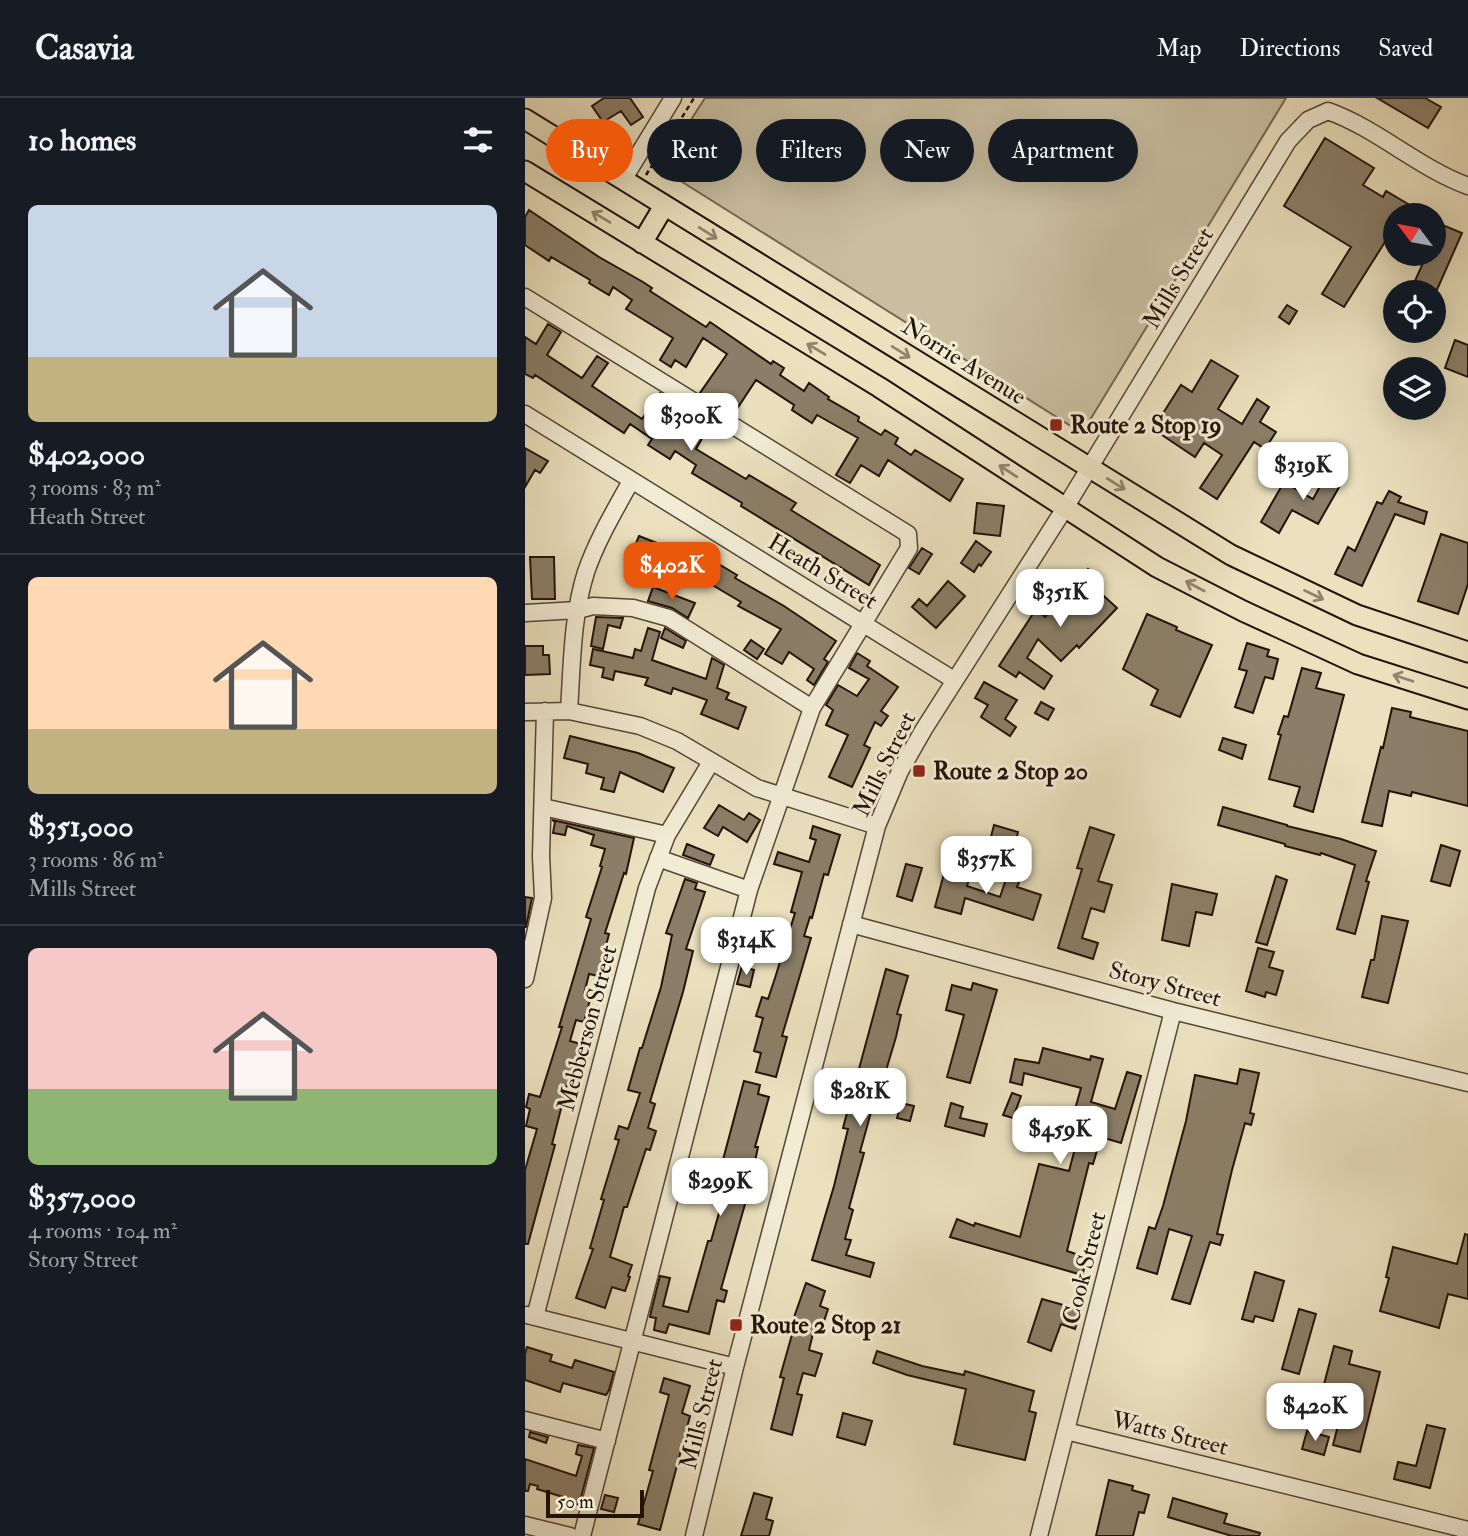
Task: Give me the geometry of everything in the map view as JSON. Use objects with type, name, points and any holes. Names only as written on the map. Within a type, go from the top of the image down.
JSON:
[{"type":"main road","name":"Norrie Avenue","points":[[525,119],[1231,555],[1357,615],[1468,652]]},
{"type":"main road","points":[[525,171],[879,387],[1157,567],[1243,611],[1358,664],[1468,699]]},
{"type":"main road","points":[[642,243],[664,206]]},
{"type":"street","points":[[630,185],[673,98]]},
{"type":"street","name":"Mills Street","points":[[694,1536],[735,1367],[877,825],[900,771],[954,680],[1065,508],[1288,141],[1308,120],[1328,111],[1348,118],[1441,176],[1468,186]]},
{"type":"street","points":[[525,297],[908,534],[909,548],[813,708],[749,890],[582,1536]]},
{"type":"street","name":"Heath Street","points":[[525,414],[954,680]]},
{"type":"street","points":[[569,711],[578,610],[587,571],[609,521],[631,481]]},
{"type":"street","points":[[525,614],[578,610],[593,606],[633,608],[669,618],[813,708]]},
{"type":"street","points":[[525,979],[543,898],[541,856],[545,711]]},
{"type":"street","points":[[525,712],[569,711],[640,726],[677,741],[757,788],[877,825]]},
{"type":"street","name":"Mebberson Street","points":[[530,1316],[647,888],[667,835],[711,762]]},
{"type":"street","points":[[543,807],[667,835]]},
{"type":"street","points":[[658,858],[749,890]]},
{"type":"street","name":"Story Street","points":[[851,924],[1173,1011],[1468,1083]]},
{"type":"street","name":"Cook Street","points":[[1039,1536],[1173,1011]]},
{"type":"street","points":[[530,1316],[735,1367]]},
{"type":"street","points":[[525,1420],[607,1441]]},
{"type":"street","name":"Watts Street","points":[[1066,1431],[1468,1530]]},
{"type":"street","points":[[525,1525],[570,1536]]},
{"type":"path","points":[[630,185],[694,98]]},
{"type":"shaded area","points":[[705,98],[1286,98],[1082,433],[682,182],[742,182],[742,119],[692,119]]},
{"type":"building","points":[[604,98],[630,98],[643,117],[633,124],[633,119],[627,119],[621,111],[608,119],[601,119],[592,106]]},
{"type":"building","points":[[1377,98],[1425,98],[1441,107],[1428,128]]},
{"type":"building","points":[[1325,138],[1374,168],[1363,185],[1383,197],[1386,191],[1406,203],[1383,203],[1383,245],[1344,307],[1322,294],[1351,247],[1284,206]]},
{"type":"building","points":[[529,210],[599,257],[643,282],[652,288],[650,291],[706,327],[710,322],[771,364],[773,361],[784,368],[780,375],[804,391],[809,383],[829,397],[828,399],[859,417],[858,421],[881,435],[885,430],[898,438],[895,444],[911,455],[915,450],[963,479],[950,501],[888,460],[879,476],[861,465],[850,483],[836,475],[858,438],[817,415],[812,423],[792,410],[794,405],[756,380],[735,412],[700,393],[727,354],[703,338],[686,367],[675,360],[671,367],[660,360],[673,338],[626,309],[632,300],[613,287],[609,295],[589,283],[590,280],[551,257],[549,261],[525,245],[525,217]]},
{"type":"building","points":[[1446,226],[1462,233],[1441,280],[1415,280],[1422,266],[1446,266]]},
{"type":"building","points":[[1287,305],[1297,311],[1289,324],[1279,317]]},
{"type":"building","points":[[548,324],[561,332],[547,355],[582,378],[597,356],[608,363],[592,386],[642,419],[660,393],[710,424],[696,449],[746,479],[749,475],[796,503],[791,510],[880,565],[869,585],[692,473],[696,465],[675,451],[670,459],[648,445],[652,439],[630,424],[624,433],[535,375],[533,378],[525,374],[525,337],[536,344]]},
{"type":"building","points":[[1455,340],[1468,345],[1468,377],[1446,368]]},
{"type":"building","points":[[1211,360],[1238,376],[1218,409],[1242,424],[1257,399],[1269,407],[1260,422],[1276,432],[1265,449],[1254,442],[1217,499],[1200,488],[1222,455],[1204,443],[1195,457],[1153,429],[1181,385],[1192,392]]},
{"type":"building","points":[[525,448],[548,461],[540,473],[535,470],[525,487]]},
{"type":"building","points":[[1331,466],[1346,475],[1318,524],[1292,510],[1279,533],[1261,522],[1284,482],[1313,499]]},
{"type":"building","points":[[1389,491],[1401,497],[1398,502],[1427,512],[1424,524],[1395,514],[1362,586],[1335,574],[1348,547],[1355,551],[1377,502],[1382,504]]},
{"type":"building","points":[[977,503],[1004,506],[1000,536],[974,533]]},
{"type":"building","points":[[1441,534],[1468,543],[1468,584],[1458,614],[1418,601]]},
{"type":"building","points":[[639,536],[695,558],[698,552],[836,641],[824,659],[828,662],[814,685],[807,680],[814,669],[789,652],[782,664],[765,654],[781,629],[738,606],[741,602],[675,563],[673,569],[632,553]]},
{"type":"building","points":[[976,541],[991,552],[974,572],[961,563]]},
{"type":"building","points":[[922,548],[932,554],[919,574],[909,568]]},
{"type":"building","points":[[530,557],[554,557],[555,599],[532,599]]},
{"type":"building","points":[[1088,569],[1100,580],[1094,587],[1117,608],[1079,648],[1077,645],[1061,661],[1038,639],[1027,658],[1052,676],[1044,689],[1019,672],[1016,677],[999,666],[1036,609],[1045,617]]},
{"type":"building","points":[[948,581],[965,596],[936,628],[912,607],[919,599],[927,606]]},
{"type":"building","points":[[653,587],[695,603],[688,618],[672,608],[648,601]]},
{"type":"building","points":[[1147,614],[1212,645],[1180,717],[1151,705],[1158,690],[1123,669]]},
{"type":"building","points":[[596,617],[623,618],[620,628],[608,625],[603,649],[591,646]]},
{"type":"building","points":[[648,628],[660,632],[652,660],[706,679],[712,658],[724,665],[717,688],[729,693],[726,699],[746,707],[738,729],[701,714],[707,700],[673,688],[671,694],[645,685],[648,678],[615,671],[613,680],[602,677],[604,668],[590,665],[593,649],[633,658],[635,649],[641,651]]},
{"type":"building","points":[[665,628],[686,641],[683,648],[661,638]]},
{"type":"building","points":[[751,640],[764,649],[757,659],[744,650]]},
{"type":"building","points":[[1247,643],[1269,650],[1267,656],[1278,659],[1273,679],[1265,677],[1253,713],[1235,707],[1247,671],[1239,669]]},
{"type":"building","points":[[525,646],[543,646],[543,655],[549,655],[550,674],[525,675]]},
{"type":"building","points":[[857,653],[870,661],[867,666],[898,687],[881,711],[888,716],[881,726],[875,722],[864,745],[870,748],[852,787],[829,777],[848,735],[826,725],[833,710],[826,705],[838,685],[857,696],[869,679],[849,668]]},
{"type":"building","points":[[1302,668],[1321,673],[1316,688],[1344,695],[1313,812],[1294,806],[1300,787],[1269,779],[1281,735],[1278,734],[1284,716],[1288,717]]},
{"type":"building","points":[[984,682],[1017,700],[1005,719],[1016,727],[1010,736],[981,717],[988,705],[975,698]]},
{"type":"building","points":[[1041,702],[1054,709],[1048,720],[1035,713]]},
{"type":"building","points":[[1392,708],[1411,712],[1410,717],[1468,731],[1468,806],[1412,792],[1411,796],[1389,791],[1382,826],[1362,822]]},
{"type":"building","points":[[570,736],[638,753],[674,768],[663,792],[620,772],[614,792],[601,789],[604,778],[586,773],[588,764],[564,758]]},
{"type":"building","points":[[1223,738],[1246,745],[1242,759],[1219,750]]},
{"type":"building","points":[[719,805],[744,820],[749,813],[760,820],[747,842],[723,827],[718,836],[704,828]]},
{"type":"building","points":[[1223,807],[1376,851],[1366,881],[1369,882],[1355,934],[1337,929],[1355,865],[1218,825]]},
{"type":"building","points":[[552,820],[634,838],[626,874],[624,873],[605,933],[609,934],[598,976],[589,974],[584,994],[591,996],[584,1022],[576,1020],[570,1041],[581,1044],[566,1089],[552,1144],[555,1145],[528,1244],[525,1244],[525,1170],[537,1129],[526,1126],[530,1109],[526,1107],[529,1094],[540,1097],[562,1027],[559,1027],[591,919],[586,917],[605,849],[591,845],[594,835],[567,826],[565,835],[553,833],[555,822]]},
{"type":"building","points":[[994,825],[1018,832],[1009,867],[985,860]]},
{"type":"building","points":[[813,826],[840,835],[828,875],[824,874],[804,936],[811,938],[782,1036],[787,1037],[776,1077],[756,1072],[761,1053],[754,1051],[763,1018],[756,1016],[762,997],[768,999],[775,978],[795,913],[791,912],[802,872],[774,864],[778,852],[809,862],[816,840],[810,838]]},
{"type":"building","points":[[1090,827],[1114,835],[1098,881],[1112,885],[1104,912],[1091,908],[1082,938],[1098,943],[1093,959],[1058,948],[1082,869],[1077,868]]},
{"type":"building","points":[[687,844],[714,855],[710,865],[683,855]]},
{"type":"building","points":[[1441,845],[1460,851],[1450,886],[1431,881]]},
{"type":"building","points":[[906,864],[922,868],[912,901],[897,896]]},
{"type":"building","points":[[945,870],[970,876],[967,886],[1000,897],[1007,876],[1020,880],[1017,887],[1041,895],[1033,920],[965,898],[961,914],[935,907]]},
{"type":"building","points":[[1276,876],[1287,880],[1267,945],[1256,942]]},
{"type":"building","points":[[685,879],[697,883],[695,889],[705,892],[686,949],[693,951],[683,992],[650,1102],[655,1104],[648,1128],[656,1131],[650,1150],[646,1149],[627,1207],[624,1207],[610,1257],[632,1265],[628,1276],[630,1277],[625,1291],[612,1287],[605,1308],[576,1298],[593,1249],[590,1248],[619,1140],[615,1139],[619,1126],[628,1129],[640,1093],[628,1090],[661,987],[672,935],[666,933]]},
{"type":"building","points":[[1172,884],[1217,894],[1212,915],[1196,912],[1189,946],[1162,940]]},
{"type":"building","points":[[525,897],[532,898],[526,927],[525,927]]},
{"type":"building","points":[[1382,916],[1408,921],[1388,1003],[1362,997],[1371,960],[1374,960]]},
{"type":"building","points":[[1258,948],[1274,952],[1269,967],[1283,971],[1276,995],[1266,992],[1265,997],[1246,991]]},
{"type":"building","points":[[742,966],[754,970],[750,987],[737,984]]},
{"type":"building","points":[[886,969],[908,976],[897,1014],[901,1015],[896,1037],[882,1084],[879,1083],[860,1152],[864,1153],[849,1208],[853,1210],[845,1239],[851,1240],[846,1255],[874,1263],[870,1277],[812,1260],[834,1186],[848,1129],[843,1128]]},
{"type":"building","points":[[973,983],[997,990],[970,1083],[947,1077],[964,1015],[946,1010],[952,985],[971,990]]},
{"type":"building","points":[[1043,1048],[1090,1060],[1091,1056],[1103,1059],[1091,1102],[1115,1109],[1127,1072],[1141,1076],[1121,1143],[1101,1137],[1093,1164],[1089,1163],[1067,1251],[1088,1258],[1082,1275],[950,1237],[957,1219],[1020,1237],[1039,1164],[1069,1171],[1078,1137],[1068,1134],[1081,1088],[1024,1073],[1022,1085],[1010,1082],[1015,1059],[1039,1063]]},
{"type":"building","points":[[1240,1069],[1259,1073],[1250,1113],[1254,1114],[1251,1125],[1245,1123],[1232,1170],[1217,1234],[1223,1235],[1220,1245],[1210,1242],[1190,1304],[1172,1299],[1192,1236],[1169,1229],[1157,1274],[1137,1268],[1149,1227],[1155,1229],[1163,1206],[1186,1121],[1195,1075],[1237,1084]]},
{"type":"building","points":[[744,1081],[760,1085],[758,1094],[769,1097],[755,1147],[758,1147],[749,1190],[721,1289],[727,1291],[724,1302],[717,1300],[709,1334],[669,1324],[666,1333],[654,1330],[656,1318],[650,1317],[660,1276],[670,1278],[663,1306],[688,1312],[727,1185],[699,1179],[702,1167],[720,1171]]},
{"type":"building","points":[[1012,1093],[1021,1096],[1013,1118],[1003,1115]]},
{"type":"building","points":[[901,1103],[914,1106],[910,1121],[897,1118]]},
{"type":"building","points":[[951,1103],[963,1107],[960,1118],[987,1124],[984,1136],[945,1126]]},
{"type":"building","points":[[1465,1234],[1468,1235],[1468,1299],[1448,1294],[1439,1328],[1380,1311],[1389,1278],[1386,1277],[1393,1247],[1457,1264]]},
{"type":"building","points":[[1255,1272],[1284,1281],[1273,1321],[1255,1316],[1253,1322],[1242,1319]]},
{"type":"building","points":[[806,1283],[825,1291],[820,1306],[828,1309],[822,1327],[815,1325],[809,1350],[822,1354],[815,1376],[803,1373],[797,1394],[802,1395],[792,1435],[771,1429],[784,1378],[780,1377],[795,1324],[792,1323]]},
{"type":"building","points":[[1042,1299],[1081,1310],[1075,1329],[1061,1324],[1051,1351],[1028,1342]]},
{"type":"building","points":[[1299,1309],[1316,1314],[1299,1374],[1282,1369]]},
{"type":"building","points":[[1334,1346],[1352,1351],[1349,1364],[1380,1372],[1360,1452],[1333,1445],[1345,1398],[1322,1392]]},
{"type":"building","points":[[527,1347],[552,1355],[550,1361],[572,1368],[575,1360],[614,1372],[609,1390],[606,1395],[563,1383],[560,1392],[525,1380]]},
{"type":"building","points":[[877,1351],[922,1366],[964,1375],[965,1371],[1034,1391],[1029,1411],[1036,1413],[1025,1460],[954,1444],[966,1389],[907,1375],[873,1363]]},
{"type":"building","points":[[664,1378],[690,1386],[682,1413],[690,1416],[660,1530],[638,1524],[653,1471],[649,1470],[669,1395],[660,1392]]},
{"type":"building","points":[[843,1413],[872,1421],[865,1445],[837,1437]]},
{"type":"building","points":[[1427,1425],[1445,1429],[1430,1488],[1394,1479],[1398,1462],[1416,1466]]},
{"type":"building","points":[[1307,1431],[1329,1437],[1324,1455],[1302,1449]]},
{"type":"building","points":[[530,1432],[548,1437],[546,1443],[529,1437]]},
{"type":"building","points":[[578,1445],[594,1448],[579,1505],[537,1489],[538,1486],[530,1484],[528,1491],[525,1491],[525,1459],[576,1476],[582,1456],[576,1454]]},
{"type":"building","points":[[1109,1480],[1133,1486],[1132,1490],[1149,1495],[1144,1513],[1139,1512],[1133,1536],[1096,1536]]},
{"type":"building","points":[[754,1493],[772,1498],[766,1519],[773,1521],[769,1536],[741,1536]]},
{"type":"building","points":[[605,1495],[618,1498],[614,1512],[601,1509]]},
{"type":"building","points":[[1173,1498],[1227,1514],[1224,1523],[1260,1533],[1259,1536],[1232,1536],[1168,1517]]},
{"type":"place","name":"Route 2 Stop 19","points":[[1056,425]]},
{"type":"place","name":"Route 2 Stop 20","points":[[919,771]]},
{"type":"place","name":"Route 2 Stop 21","points":[[736,1325]]}]
